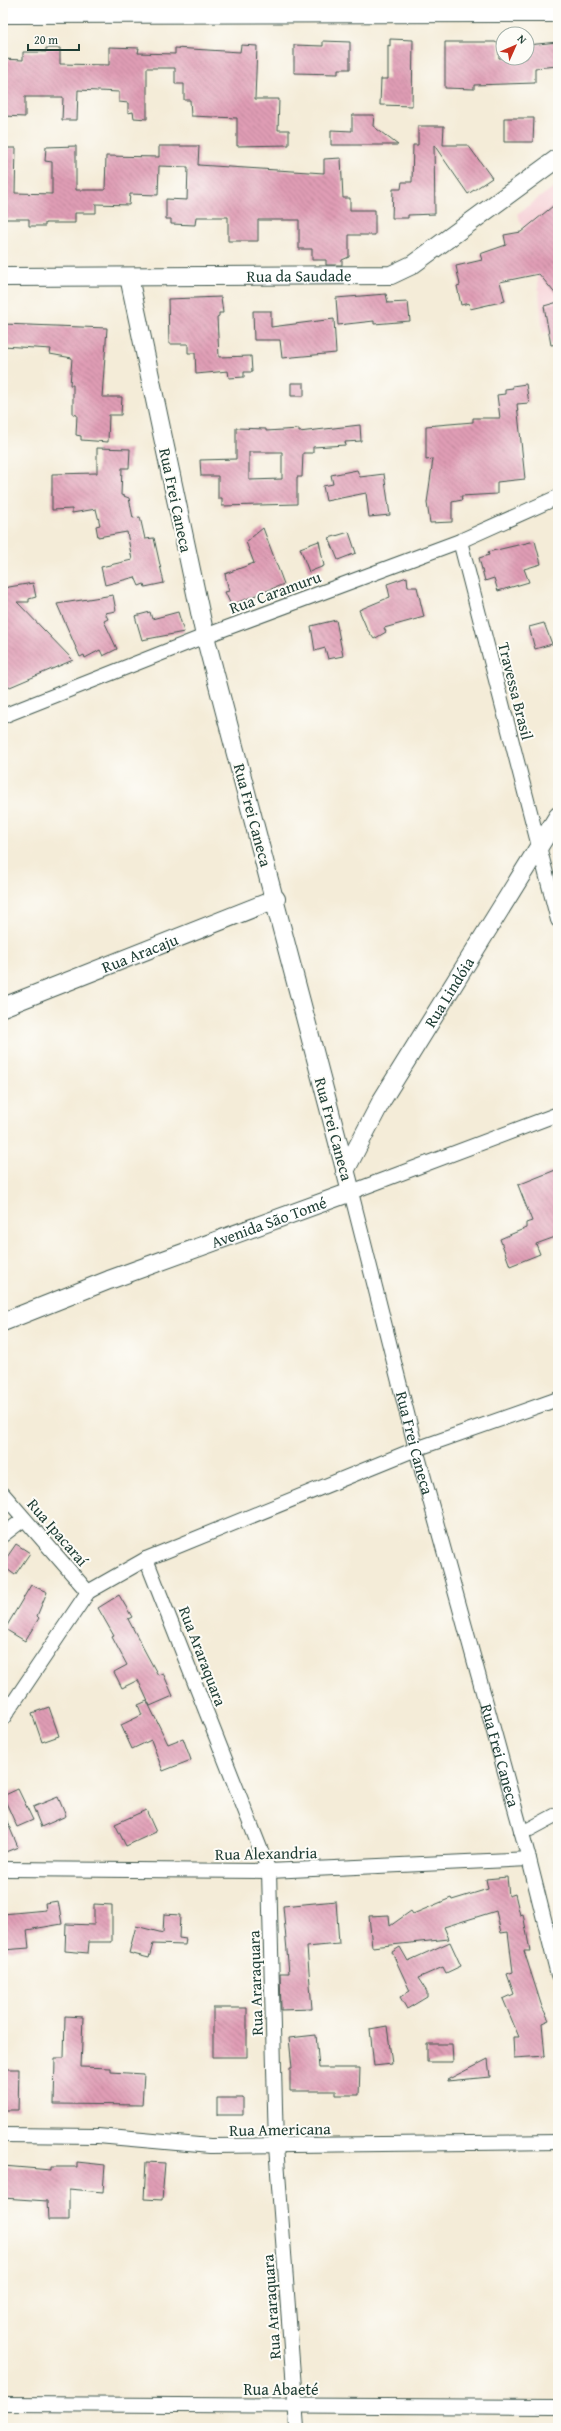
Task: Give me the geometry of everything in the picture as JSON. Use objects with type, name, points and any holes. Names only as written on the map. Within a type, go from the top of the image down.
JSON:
[{"type":"main road","points":[[3,13],[558,12]]},
{"type":"street","name":"Rua da Saudade","points":[[3,277],[391,275],[412,265],[558,158]]},
{"type":"street","name":"Rua Frei Caneca","points":[[128,277],[205,636],[276,899],[416,1449],[529,1859],[558,1976]]},
{"type":"street","name":"Rua Caramuru","points":[[3,716],[205,636],[460,541],[558,498]]},
{"type":"street","name":"Travessa Brasil","points":[[460,541],[538,850],[558,920]]},
{"type":"street","name":"Rua Lindóia","points":[[344,1171],[382,1100],[558,816]]},
{"type":"street","name":"Rua Aracaju","points":[[3,1008],[276,899]]},
{"type":"street","name":"Avenida São Tomé","points":[[3,1322],[109,1280],[351,1192],[558,1114]]},
{"type":"street","points":[[3,1718],[88,1592],[146,1559],[416,1449],[558,1400]]},
{"type":"street","name":"Rua Ipacaraí","points":[[3,1494],[88,1592]]},
{"type":"street","points":[[3,1535],[24,1519]]},
{"type":"street","name":"Rua Araraquara","points":[[146,1559],[269,1871],[276,2146],[297,2428]]},
{"type":"street","points":[[521,1831],[530,1829],[558,1814]]},
{"type":"street","name":"Rua Alexandria","points":[[3,1868],[269,1871],[529,1859]]},
{"type":"street","name":"Rua Americana","points":[[3,2135],[98,2136],[210,2146],[558,2142]]},
{"type":"street","name":"Rua Abaeté","points":[[3,2404],[558,2407]]},
{"type":"shaded area","points":[[558,184],[558,328],[543,333],[535,252],[517,214]]},
{"type":"building","points":[[390,39],[413,40],[412,106],[380,105],[381,79],[388,79],[388,45],[390,46]]},
{"type":"building","points":[[323,41],[350,42],[350,69],[338,69],[338,74],[294,73],[294,45],[323,46]]},
{"type":"building","points":[[445,42],[495,42],[495,66],[535,66],[535,44],[558,42],[558,66],[535,68],[535,83],[474,85],[474,89],[445,88]]},
{"type":"building","points":[[241,45],[257,46],[255,99],[279,99],[278,130],[289,130],[289,145],[237,146],[237,118],[191,116],[190,100],[184,100],[184,84],[175,84],[175,68],[147,68],[147,119],[134,118],[133,112],[128,113],[128,103],[119,102],[119,92],[78,90],[77,120],[62,120],[63,97],[25,97],[25,117],[3,116],[3,59],[23,60],[23,52],[46,52],[46,48],[60,48],[60,64],[109,65],[109,47],[139,48],[138,53],[175,54],[175,48],[240,52]]},
{"type":"building","points":[[352,115],[374,115],[373,126],[398,145],[331,145],[331,130],[352,131]]},
{"type":"building","points":[[504,118],[534,118],[533,142],[504,142]]},
{"type":"building","points":[[418,126],[444,126],[443,145],[468,145],[492,178],[468,194],[434,145],[435,214],[408,215],[408,218],[392,218],[393,189],[401,189],[402,182],[412,182],[413,145],[418,145]]},
{"type":"building","points":[[76,146],[76,190],[105,190],[106,156],[159,157],[159,146],[199,146],[198,165],[324,173],[324,159],[341,158],[343,198],[350,198],[350,210],[375,210],[375,235],[349,235],[349,257],[342,260],[342,265],[326,265],[326,260],[312,260],[312,249],[299,249],[299,220],[258,220],[258,241],[228,241],[228,217],[196,217],[195,225],[171,224],[171,219],[166,219],[166,199],[187,200],[188,167],[159,166],[158,195],[130,194],[129,205],[96,204],[96,213],[75,213],[75,223],[45,223],[45,226],[29,226],[29,219],[3,219],[3,148],[16,148],[15,193],[52,194],[52,162],[45,161],[46,147]]},
{"type":"building","points":[[558,202],[558,297],[539,274],[500,282],[505,301],[470,309],[469,303],[461,305],[457,286],[460,285],[456,266],[482,260],[480,254],[506,245],[504,235],[521,232]]},
{"type":"building","points":[[386,294],[388,303],[408,302],[410,321],[374,324],[374,321],[338,325],[336,298]]},
{"type":"building","points":[[221,297],[223,313],[219,313],[219,316],[217,317],[219,357],[251,356],[252,372],[244,372],[244,377],[229,378],[228,371],[196,374],[195,353],[188,353],[188,344],[169,344],[168,299]]},
{"type":"building","points":[[558,302],[558,344],[551,345],[544,306]]},
{"type":"building","points":[[253,311],[271,311],[271,327],[334,319],[336,353],[282,358],[280,340],[254,340]]},
{"type":"building","points":[[3,324],[107,328],[102,397],[122,397],[121,415],[109,415],[108,442],[81,440],[81,436],[76,435],[77,415],[73,414],[73,385],[70,385],[72,358],[50,354],[51,349],[3,346]]},
{"type":"building","points":[[291,383],[304,383],[304,396],[291,396]]},
{"type":"building","points":[[526,384],[529,403],[517,404],[525,479],[497,482],[497,494],[461,496],[462,500],[452,502],[452,522],[430,523],[427,503],[433,459],[426,460],[426,426],[473,422],[473,418],[500,418],[497,395],[505,394],[505,389],[513,388],[512,386]]},
{"type":"building","points":[[360,425],[361,441],[345,442],[346,445],[313,447],[313,453],[303,453],[302,477],[297,477],[297,504],[222,506],[222,498],[218,498],[218,476],[201,476],[200,460],[236,459],[236,428],[266,429],[266,431],[299,429],[299,432]],"holes":[[[249,452],[282,452],[282,479],[249,480]]]},
{"type":"building","points":[[97,448],[130,449],[129,468],[122,468],[121,495],[129,498],[133,518],[140,517],[145,539],[154,538],[164,583],[145,587],[144,584],[139,586],[135,577],[105,585],[101,567],[132,560],[127,532],[98,537],[96,526],[100,525],[96,509],[72,513],[72,509],[52,510],[52,474],[97,473]]},
{"type":"building","points":[[357,470],[360,477],[384,474],[390,515],[369,517],[366,493],[326,501],[323,486],[333,484],[331,475]]},
{"type":"building","points":[[263,528],[284,584],[231,605],[225,592],[229,591],[225,574],[254,563],[246,542]]},
{"type":"building","points":[[349,532],[356,553],[338,560],[329,538]]},
{"type":"building","points":[[319,541],[324,566],[309,572],[300,548]]},
{"type":"building","points":[[535,541],[541,564],[524,569],[529,582],[498,591],[494,578],[485,581],[479,558],[489,555],[488,552]]},
{"type":"building","points":[[407,577],[408,587],[417,587],[424,617],[384,628],[386,632],[374,639],[367,629],[359,610],[390,597],[387,584]]},
{"type":"building","points":[[33,583],[36,597],[29,599],[29,602],[17,602],[73,660],[3,690],[3,588]]},
{"type":"building","points":[[113,595],[116,611],[105,613],[108,619],[104,621],[117,649],[103,656],[100,650],[85,658],[84,655],[80,657],[57,604]]},
{"type":"building","points":[[150,612],[152,619],[178,612],[184,632],[142,640],[135,616]]},
{"type":"building","points":[[336,620],[343,656],[328,659],[325,648],[315,651],[311,626]]},
{"type":"building","points":[[544,623],[552,644],[535,649],[529,627]]},
{"type":"building","points":[[558,1169],[558,1236],[536,1244],[540,1254],[510,1266],[500,1239],[526,1228],[526,1223],[532,1221],[518,1185]]},
{"type":"building","points":[[16,1544],[30,1553],[15,1575],[3,1566],[3,1563]]},
{"type":"building","points":[[31,1585],[47,1592],[37,1616],[39,1618],[25,1641],[5,1629]]},
{"type":"building","points":[[119,1595],[132,1617],[128,1619],[147,1655],[158,1675],[163,1673],[173,1696],[150,1706],[138,1680],[122,1688],[114,1672],[127,1665],[112,1637],[114,1636],[98,1608]]},
{"type":"building","points":[[147,1701],[168,1744],[183,1738],[191,1760],[163,1771],[151,1740],[132,1749],[121,1725],[142,1715],[138,1705]]},
{"type":"building","points":[[49,1707],[59,1736],[42,1742],[32,1713]]},
{"type":"building","points":[[18,1789],[33,1820],[17,1827],[3,1796]]},
{"type":"building","points":[[58,1797],[66,1816],[41,1827],[33,1807]]},
{"type":"building","points":[[146,1810],[156,1832],[126,1846],[115,1824]]},
{"type":"building","points":[[3,1812],[18,1847],[3,1853]]},
{"type":"building","points":[[507,1877],[509,1896],[515,1894],[520,1915],[523,1914],[530,1951],[524,1951],[542,2007],[549,2020],[542,2023],[545,2056],[514,2058],[513,2037],[519,2037],[503,1999],[514,1994],[507,1974],[513,1972],[508,1932],[501,1933],[496,1911],[444,1927],[449,1939],[372,1947],[369,1916],[389,1915],[390,1926],[411,1911],[413,1914],[451,1898],[452,1900],[488,1889],[486,1879]]},
{"type":"building","points":[[58,1901],[62,1924],[27,1930],[29,1948],[3,1950],[3,1914],[46,1910],[45,1903]]},
{"type":"building","points":[[336,1901],[339,1944],[307,1947],[312,2009],[281,2010],[280,1973],[289,1973],[283,1906]]},
{"type":"building","points":[[94,1904],[112,1905],[112,1942],[89,1942],[88,1953],[65,1951],[66,1924],[94,1925]]},
{"type":"building","points":[[164,1914],[180,1915],[179,1938],[186,1939],[185,1945],[153,1944],[149,1958],[129,1953],[136,1926],[163,1933]]},
{"type":"building","points":[[450,1942],[461,1966],[446,1973],[443,1967],[418,1978],[427,1992],[427,1997],[407,2009],[400,1997],[410,1991],[392,1952],[400,1947],[408,1961]]},
{"type":"building","points":[[213,2008],[247,2008],[247,2057],[213,2057]]},
{"type":"building","points":[[65,2016],[83,2017],[81,2067],[111,2068],[111,2072],[144,2074],[142,2105],[54,2104],[55,2058],[64,2058]]},
{"type":"building","points":[[387,2026],[392,2064],[374,2066],[370,2029]]},
{"type":"building","points":[[316,2035],[319,2068],[360,2068],[359,2095],[336,2095],[336,2091],[290,2091],[290,2068],[292,2068],[289,2038]]},
{"type":"building","points":[[427,2044],[452,2044],[453,2062],[427,2062]]},
{"type":"building","points":[[488,2059],[490,2077],[447,2081],[447,2080]]},
{"type":"building","points":[[3,2069],[19,2069],[18,2110],[3,2110]]},
{"type":"building","points":[[217,2098],[243,2098],[243,2115],[217,2115]]},
{"type":"building","points":[[77,2162],[105,2165],[103,2192],[69,2189],[69,2220],[48,2220],[47,2201],[3,2198],[3,2166],[51,2170],[51,2167],[77,2167]]},
{"type":"building","points":[[146,2162],[165,2163],[162,2200],[144,2199]]}]
